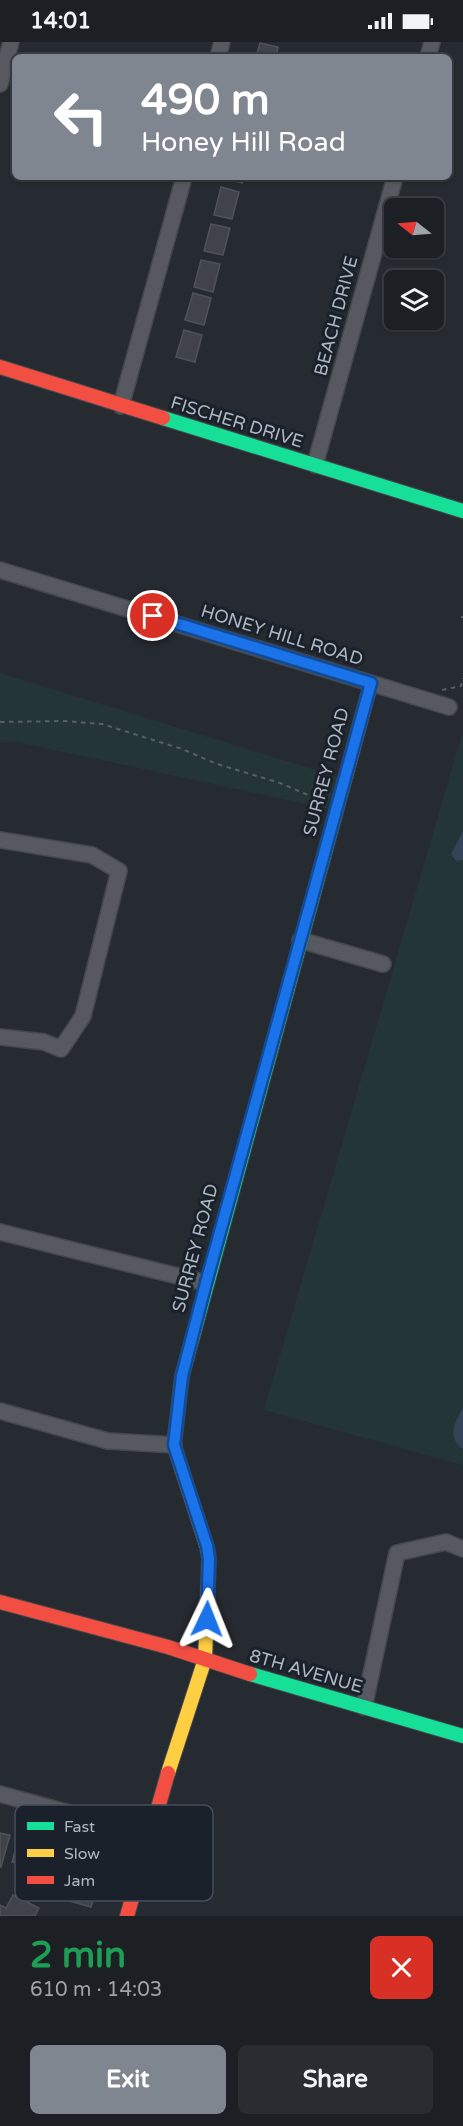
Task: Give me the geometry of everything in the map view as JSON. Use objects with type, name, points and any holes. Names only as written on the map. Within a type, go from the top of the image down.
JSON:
[{"type":"street","points":[[0,84],[11,42]]},
{"type":"street","points":[[121,406],[183,180]]},
{"type":"street","name":"BEACH DRIVE","points":[[315,465],[394,180]]},
{"type":"street","name":"FISCHER DRIVE","points":[[0,368],[463,511]]},
{"type":"street","name":"HONEY HILL ROAD","points":[[0,570],[449,706]]},
{"type":"street","name":"SURREY ROAD","points":[[158,1805],[205,1659],[209,1559],[207,1546],[174,1445],[182,1376],[371,683]]},
{"type":"street","points":[[0,840],[92,855],[119,872],[83,1016],[61,1049],[44,1042],[0,1037]]},
{"type":"street","points":[[300,940],[383,964]]},
{"type":"street","points":[[0,1232],[206,1283]]},
{"type":"street","points":[[0,1411],[108,1441],[174,1445]]},
{"type":"street","points":[[364,1707],[397,1553],[446,1542],[463,1548]]},
{"type":"street","name":"8TH AVENUE","points":[[0,1602],[168,1647],[463,1736]]},
{"type":"street","points":[[0,1794],[40,1805]]},
{"type":"street","name":"SURREY ROAD","points":[[127,1916],[131,1901]]},
{"type":"path","points":[[439,690],[461,686],[463,678]]},
{"type":"path","points":[[0,722],[65,721],[102,724],[280,783],[320,800]]},
{"type":"shaded area","points":[[0,673],[348,780],[339,811],[17,742],[0,743]]},
{"type":"shaded area","points":[[463,731],[463,1465],[264,1410]]},
{"type":"water","points":[[463,831],[463,860],[456,861],[451,854]]},
{"type":"water","points":[[463,1408],[463,1449],[455,1440],[454,1430]]},
{"type":"building","points":[[260,43],[278,47],[277,54],[257,54]]},
{"type":"building","points":[[221,187],[239,192],[232,219],[214,215]]},
{"type":"building","points":[[211,224],[230,228],[223,255],[204,251]]},
{"type":"building","points":[[201,260],[220,264],[213,292],[194,287]]},
{"type":"building","points":[[193,293],[211,298],[204,325],[185,320]]},
{"type":"building","points":[[184,330],[202,335],[195,362],[176,357]]},
{"type":"building","points":[[0,1833],[10,1835],[1,1867],[0,1867]]},
{"type":"building","points":[[13,1895],[15,1901],[25,1901],[39,1908],[35,1916],[0,1916],[0,1905],[6,1908]]},
{"type":"building","points":[[70,1901],[93,1901],[91,1907]]},
{"type":"traffic: fast","points":[[163,418],[463,511]]},
{"type":"traffic: fast","points":[[182,1470],[174,1445],[182,1376],[346,775]]},
{"type":"traffic: fast","points":[[250,1674],[463,1736]]},
{"type":"traffic: slow","points":[[346,775],[371,683]]},
{"type":"traffic: slow","points":[[168,1773],[205,1659],[209,1559],[182,1470]]},
{"type":"traffic: jam","points":[[0,367],[163,418]]},
{"type":"traffic: jam","points":[[0,1602],[168,1647],[250,1674]]},
{"type":"traffic: jam","points":[[159,1805],[168,1773]]},
{"type":"traffic: jam","points":[[127,1916],[131,1901]]},
{"type":"route","points":[[153,616],[371,683],[197,1314],[182,1376],[174,1445],[207,1546],[209,1559],[207,1619]]}]
